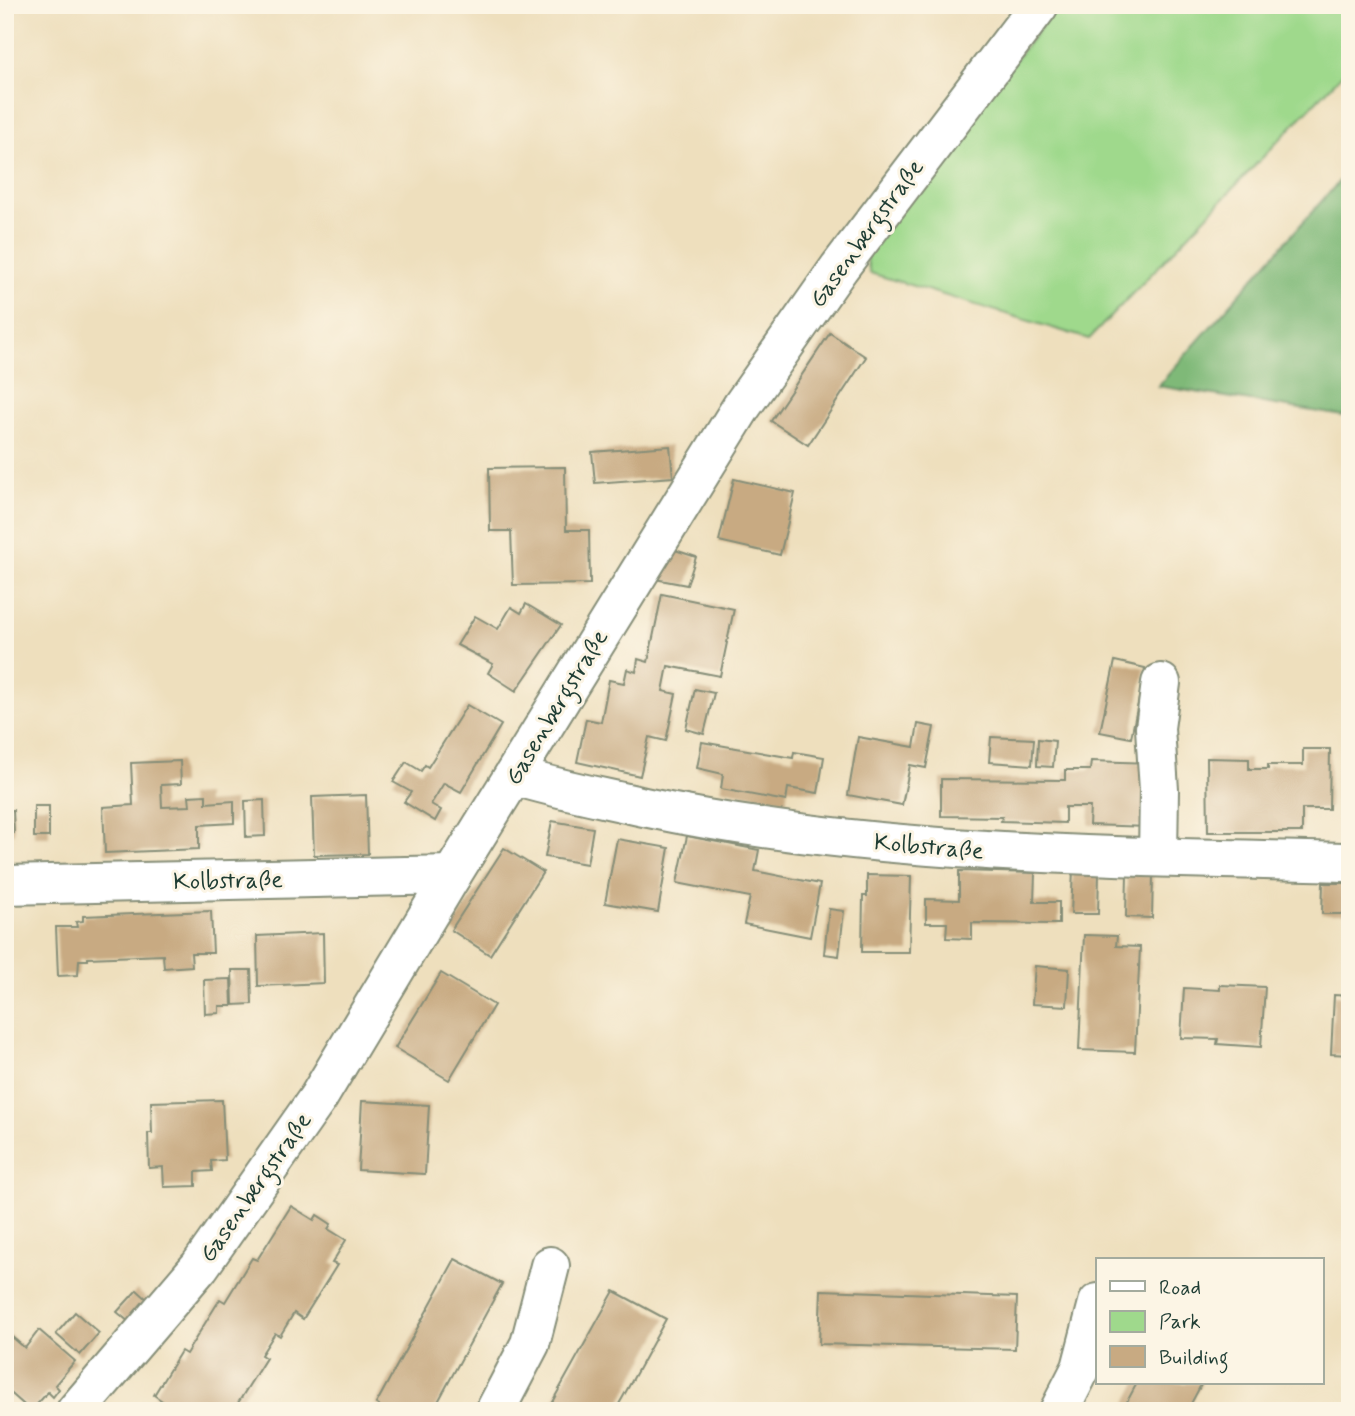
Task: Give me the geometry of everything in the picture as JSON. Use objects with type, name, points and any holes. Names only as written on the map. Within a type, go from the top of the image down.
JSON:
[{"type":"street","name":"Gasenbergstraße","points":[[76,1411],[200,1266],[318,1098],[452,875],[742,407],[839,268],[1039,5]]},
{"type":"street","points":[[1158,857],[1159,790],[1155,728],[1161,684]]},
{"type":"street","name":"Kolbstraße","points":[[515,776],[547,786],[732,825],[960,850],[1350,862]]},
{"type":"street","name":"Kolbstraße","points":[[5,885],[452,875]]},
{"type":"street","points":[[495,1411],[530,1344],[551,1266]]},
{"type":"street","points":[[1059,1411],[1082,1368],[1096,1311]]},
{"type":"green space","points":[[1058,5],[1341,5],[1350,12],[1350,66],[1089,339],[870,273],[865,252]]},
{"type":"green space","points":[[1350,169],[1350,417],[1158,386]]},
{"type":"building","points":[[830,333],[866,357],[808,445],[771,421]]},
{"type":"building","points":[[670,446],[673,477],[595,483],[592,452]]},
{"type":"building","points":[[565,467],[566,530],[589,530],[590,584],[513,585],[511,531],[490,531],[489,468]]},
{"type":"building","points":[[734,479],[795,493],[780,555],[719,541]]},
{"type":"building","points":[[672,549],[696,557],[687,585],[655,579]]},
{"type":"building","points":[[662,594],[734,609],[720,676],[668,666],[663,691],[676,694],[666,741],[649,737],[640,776],[577,762],[586,719],[601,722],[609,680],[624,683],[627,669],[636,672],[638,659],[648,662]]},
{"type":"building","points":[[526,604],[561,625],[516,691],[488,673],[493,664],[457,645],[475,616],[498,629],[511,607],[521,613]]},
{"type":"building","points":[[1115,661],[1145,668],[1131,738],[1100,732]]},
{"type":"building","points":[[695,689],[714,693],[704,734],[686,729]]},
{"type":"building","points":[[467,705],[501,725],[461,792],[444,783],[431,804],[441,810],[435,821],[404,802],[411,792],[393,782],[406,762],[421,771],[425,765],[428,767]]},
{"type":"building","points":[[918,724],[934,727],[926,768],[910,765],[902,805],[848,795],[858,737],[914,747]]},
{"type":"building","points":[[991,737],[1034,739],[1032,765],[989,762]]},
{"type":"building","points":[[1038,739],[1055,741],[1053,767],[1037,766]]},
{"type":"building","points":[[702,742],[793,758],[794,752],[824,757],[818,793],[788,788],[786,801],[721,789],[723,774],[697,768]]},
{"type":"building","points":[[1303,749],[1330,749],[1329,809],[1302,809],[1302,832],[1208,832],[1207,758],[1249,759],[1249,769],[1268,769],[1268,765],[1303,765]]},
{"type":"building","points":[[180,761],[181,784],[161,785],[162,807],[190,806],[189,796],[206,795],[206,803],[234,801],[234,823],[199,825],[199,849],[105,853],[103,807],[133,805],[131,763]]},
{"type":"building","points":[[1091,761],[1151,763],[1149,827],[1089,825],[1090,807],[1065,807],[1065,823],[1001,821],[1002,817],[941,816],[941,779],[1065,780],[1065,770],[1090,770]]},
{"type":"building","points":[[1347,771],[1350,771],[1350,809],[1345,808]]},
{"type":"building","points":[[366,795],[368,854],[314,855],[312,797]]},
{"type":"building","points":[[264,800],[265,836],[246,837],[245,801]]},
{"type":"building","points":[[34,806],[49,806],[49,837],[34,837]]},
{"type":"building","points":[[5,810],[13,810],[14,833],[5,834]]},
{"type":"building","points":[[552,821],[593,828],[587,864],[545,857]]},
{"type":"building","points":[[687,836],[759,850],[755,871],[820,884],[810,937],[744,924],[750,897],[677,883]]},
{"type":"building","points":[[617,839],[669,848],[658,912],[605,903]]},
{"type":"building","points":[[504,848],[543,872],[490,955],[451,930]]},
{"type":"building","points":[[1073,870],[1099,871],[1098,914],[1071,914]]},
{"type":"building","points":[[959,871],[1035,873],[1034,902],[1059,902],[1059,924],[972,923],[972,939],[946,938],[947,923],[926,923],[926,899],[959,900]]},
{"type":"building","points":[[1127,874],[1153,874],[1152,918],[1126,917]]},
{"type":"building","points":[[867,875],[911,876],[909,952],[862,952],[863,896],[867,896]]},
{"type":"building","points":[[1323,883],[1350,883],[1350,914],[1322,914]]},
{"type":"building","points":[[829,909],[844,911],[839,956],[824,954]]},
{"type":"building","points":[[211,911],[213,953],[191,953],[192,966],[164,968],[163,955],[88,958],[79,960],[78,975],[58,976],[56,927],[77,927],[76,922],[83,921],[83,916]]},
{"type":"building","points":[[323,933],[324,983],[258,986],[257,936]]},
{"type":"building","points":[[1084,935],[1117,936],[1116,946],[1140,947],[1135,1052],[1079,1050]]},
{"type":"building","points":[[1035,966],[1069,969],[1067,1006],[1032,1004]]},
{"type":"building","points":[[232,970],[251,970],[252,1004],[233,1005]]},
{"type":"building","points":[[441,973],[494,1005],[449,1080],[395,1048]]},
{"type":"building","points":[[231,979],[232,1006],[219,1006],[219,1013],[205,1014],[204,980]]},
{"type":"building","points":[[1220,985],[1265,987],[1261,1047],[1217,1044],[1218,1039],[1181,1038],[1184,988],[1220,990]]},
{"type":"building","points":[[1334,995],[1350,996],[1350,1055],[1331,1054]]},
{"type":"building","points":[[222,1100],[225,1160],[211,1161],[212,1171],[196,1172],[196,1186],[164,1187],[163,1167],[149,1168],[151,1102]]},
{"type":"building","points":[[362,1101],[429,1105],[425,1174],[358,1170]]},
{"type":"building","points":[[291,1206],[314,1220],[317,1215],[331,1224],[328,1229],[346,1240],[332,1263],[337,1265],[303,1319],[294,1313],[280,1336],[275,1333],[261,1355],[266,1358],[233,1411],[223,1407],[221,1411],[176,1411],[154,1395],[181,1351],[186,1354],[220,1299],[225,1302],[252,1258],[257,1260]]},
{"type":"building","points":[[455,1259],[502,1284],[433,1411],[388,1411],[376,1404]]},
{"type":"building","points":[[137,1290],[148,1300],[129,1322],[117,1312]]},
{"type":"building","points":[[821,1290],[1017,1297],[1015,1349],[819,1344]]},
{"type":"building","points":[[614,1291],[666,1319],[623,1397],[615,1411],[547,1411]]},
{"type":"building","points":[[75,1312],[99,1333],[80,1355],[56,1334]]},
{"type":"building","points":[[39,1330],[75,1361],[55,1385],[59,1389],[53,1397],[48,1392],[31,1411],[5,1388],[5,1331],[25,1348]]},
{"type":"building","points":[[1136,1384],[1201,1384],[1187,1411],[1122,1411]]}]
